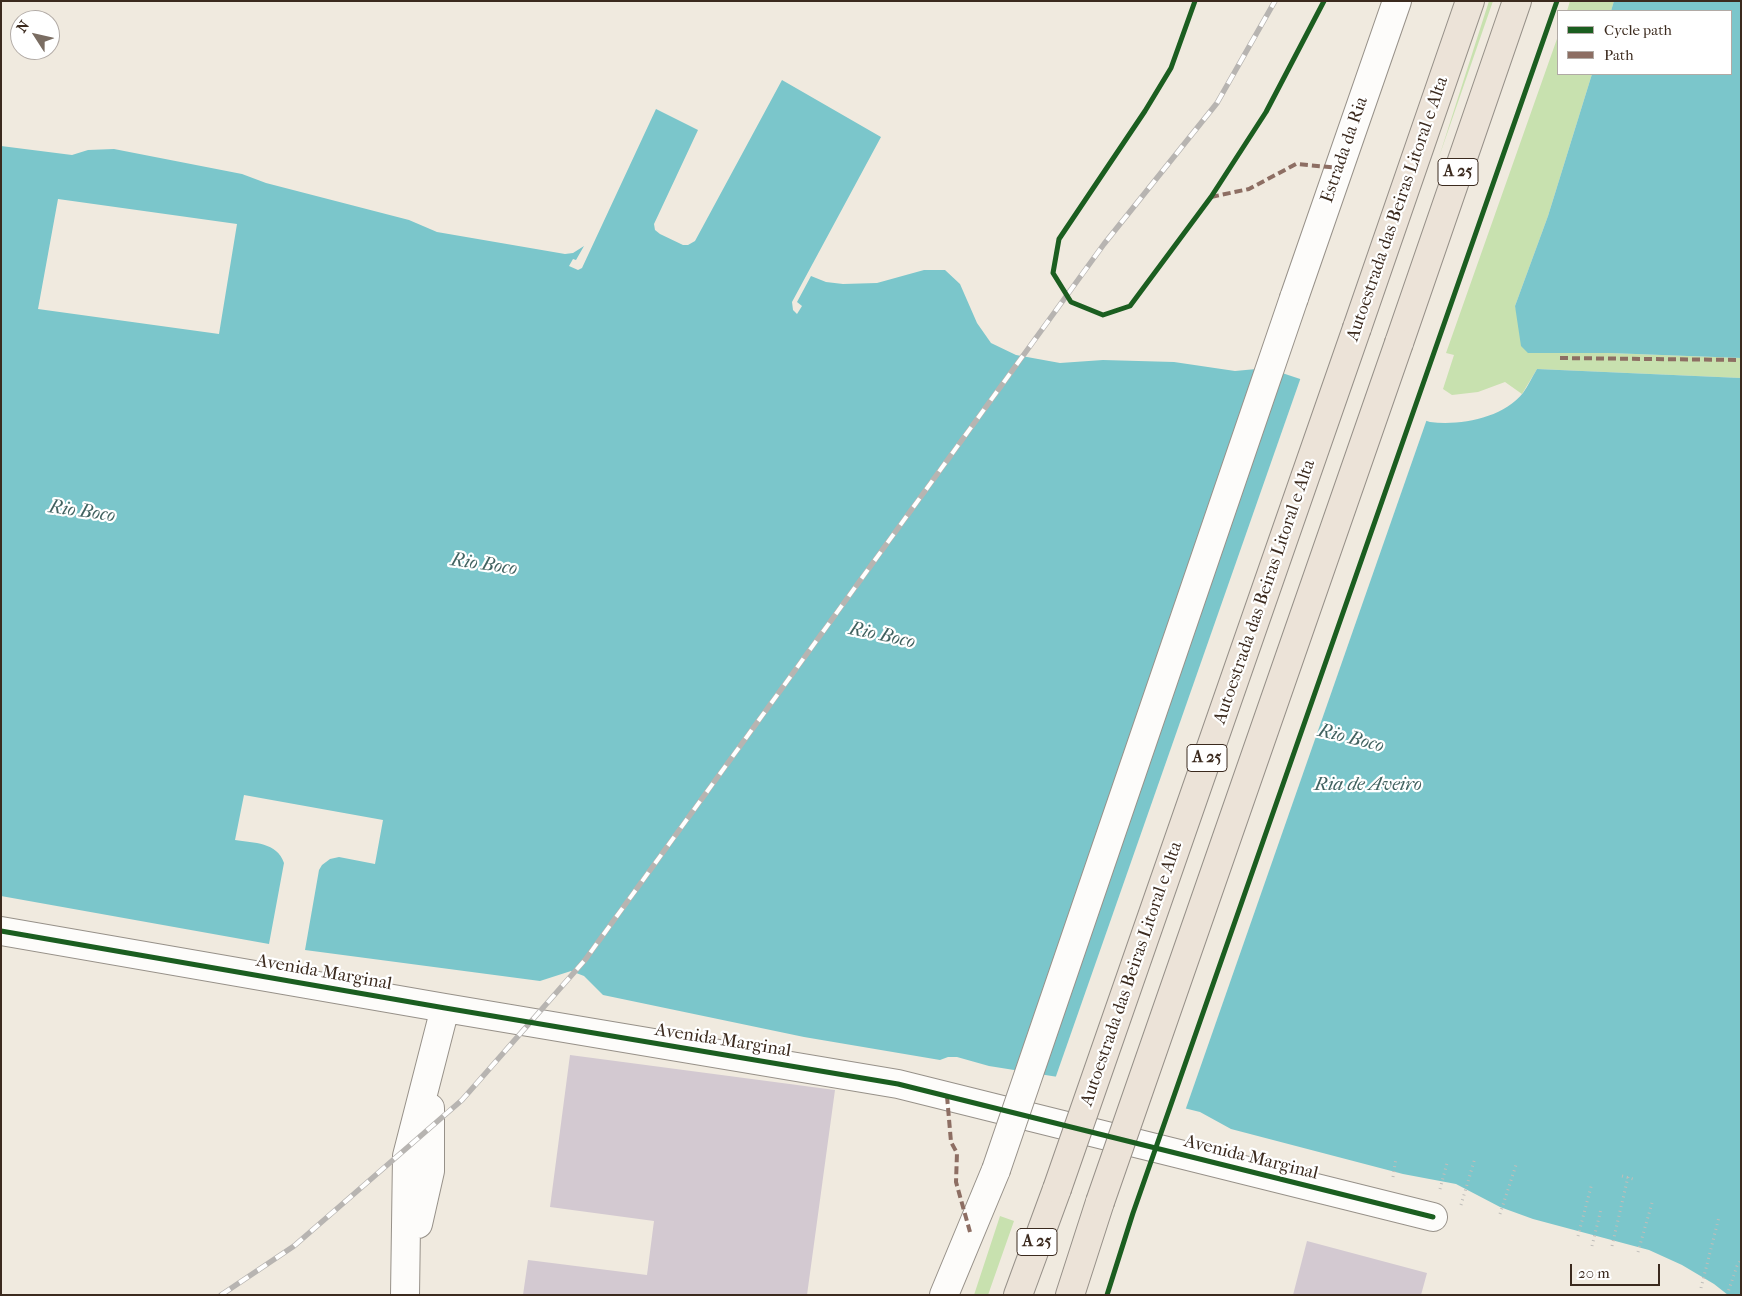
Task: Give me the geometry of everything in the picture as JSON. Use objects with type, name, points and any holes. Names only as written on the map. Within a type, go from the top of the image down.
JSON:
[{"type":"highway","name":"Autoestrada das Beiras Litoral e Alta","points":[[1018,1295],[1057,1189],[1470,1]]},
{"type":"highway","name":"A 25","points":[[1070,1295],[1100,1202],[1518,1]]},
{"type":"street","name":"Estrada da Ria","points":[[944,1295],[996,1170],[1397,1]]},
{"type":"street","name":"Avenida Marginal","points":[[1,930],[445,1008],[898,1084],[1436,1206]]},
{"type":"street","points":[[405,1287],[407,1156],[445,1008]]},
{"type":"path","points":[[1392,1180],[1396,1158]]},
{"type":"path","points":[[1460,1206],[1475,1158]]},
{"type":"path","points":[[1436,1206],[1447,1163]]},
{"type":"path","points":[[1500,1214],[1516,1165]]},
{"type":"path","points":[[1622,1176],[1633,1178]]},
{"type":"path","points":[[1612,1246],[1628,1177]]},
{"type":"path","points":[[1578,1236],[1592,1183]]},
{"type":"path","points":[[1638,1252],[1652,1203]]},
{"type":"path","points":[[1592,1246],[1601,1209]]},
{"type":"path","points":[[1702,1288],[1719,1216]]},
{"type":"path","points":[[1727,1295],[1741,1260]]},
{"type":"green space","points":[[1489,1],[1493,1],[1439,157]]},
{"type":"green space","points":[[1570,1],[1614,1],[1611,10],[1567,10]]},
{"type":"green space","points":[[1557,39],[1557,75],[1592,75],[1548,216],[1515,306],[1529,352],[1741,358],[1741,378],[1537,369],[1522,394],[1505,382],[1478,392],[1452,395],[1443,389],[1454,355],[1446,353]]},
{"type":"green space","points":[[1000,1216],[1014,1221],[988,1295],[974,1295]]},
{"type":"water","points":[[1614,1],[1741,1],[1741,358],[1609,353],[1528,353],[1521,346],[1515,306],[1548,216],[1592,75],[1732,75],[1732,10],[1611,10]]},
{"type":"water","name":"Ria de Aveiro","points":[[782,80],[881,137],[792,302],[793,310],[797,314],[802,306],[797,302],[811,276],[826,282],[843,284],[877,283],[924,270],[945,270],[960,284],[977,323],[991,343],[1016,355],[1060,363],[1103,360],[1174,362],[1235,371],[1267,368],[1430,422],[1442,423],[1467,421],[1504,409],[1523,393],[1537,369],[1741,378],[1741,1295],[1728,1295],[1714,1284],[1682,1265],[1649,1250],[1533,1219],[1500,1207],[1456,1184],[1403,1174],[1231,1129],[1200,1112],[1058,1077],[989,1066],[957,1057],[948,1057],[940,1060],[804,1037],[603,995],[584,976],[571,971],[540,981],[305,950],[319,870],[322,865],[330,859],[339,857],[375,864],[383,820],[244,795],[235,840],[270,847],[281,856],[284,863],[269,944],[1,896],[1,146],[72,155],[88,150],[114,149],[242,174],[266,183],[409,220],[437,232],[565,254],[573,253],[584,246],[576,260],[573,259],[569,266],[578,270],[582,268],[656,109],[698,130],[654,224],[655,230],[683,245],[688,245],[695,241]],"holes":[[[58,199],[237,224],[219,334],[38,309]]]},
{"type":"pier","points":[[1301,377],[1427,419],[1185,1111],[1055,1079]]},
{"type":"building","points":[[570,1055],[835,1090],[807,1295],[523,1295],[528,1260],[647,1275],[654,1221],[550,1207]]},
{"type":"building","points":[[1307,1241],[1427,1273],[1421,1295],[1293,1295]]},
{"type":"railway","points":[[221,1295],[294,1246],[462,1100],[585,960],[1104,244],[1217,103],[1275,1]]},
{"type":"marked path","points":[[1211,197],[1249,189],[1296,164],[1339,168]]},
{"type":"marked path","points":[[1560,358],[1741,360]]},
{"type":"marked path","points":[[947,1096],[951,1142],[957,1153],[956,1182],[970,1232]]},
{"type":"cycle path","points":[[1195,1],[1171,68],[1145,111],[1059,239],[1053,273],[1071,302],[1103,315],[1130,306],[1211,197],[1266,112],[1324,1]]},
{"type":"cycle path","points":[[1107,1295],[1133,1213],[1557,1]]},
{"type":"cycle path","points":[[1,931],[898,1084],[1433,1217]]},
{"type":"water label","name":"Rio Boco","points":[[82,512]]},
{"type":"water label","name":"Rio Boco","points":[[484,565]]},
{"type":"water label","name":"Rio Boco","points":[[882,636]]},
{"type":"water label","name":"Rio Boco","points":[[1351,739]]}]
